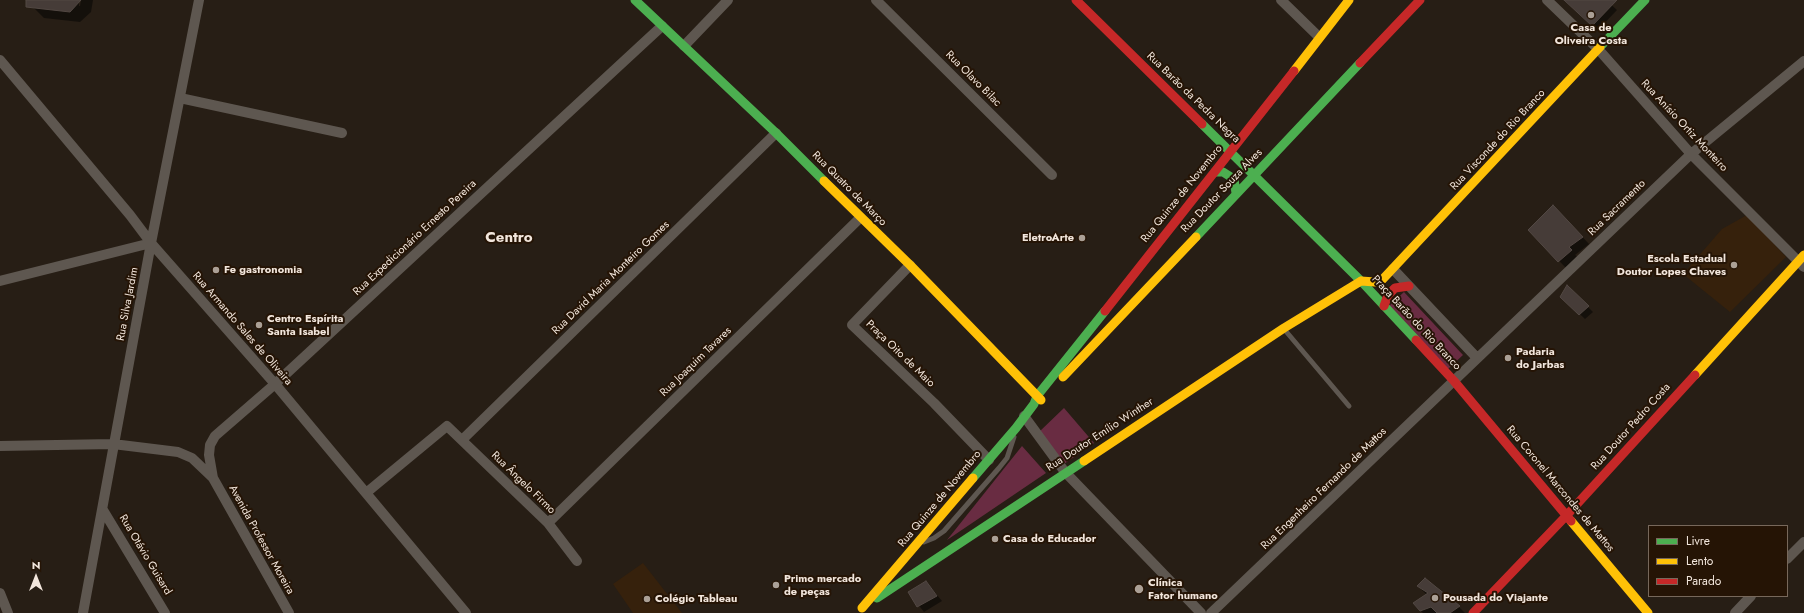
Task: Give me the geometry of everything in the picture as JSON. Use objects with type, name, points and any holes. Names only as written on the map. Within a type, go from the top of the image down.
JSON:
[{"type":"main road","name":"Rua Quatro de Março","points":[[635,0],[776,133],[860,218],[910,265],[1037,400]]},
{"type":"main road","name":"Rua Barão da Pedra Negra","points":[[1076,0],[1362,281]]},
{"type":"main road","name":"Rua Quinze de Novembro","points":[[858,611],[1016,428],[1231,152],[1319,36],[1349,0]]},
{"type":"main road","name":"Rua Doutor Souza Alves","points":[[1037,400],[1254,176],[1420,0]]},
{"type":"main road","name":"Rua Visconde do Rio Branco","points":[[1362,281],[1375,282],[1382,280],[1393,270],[1645,0]]},
{"type":"main road","points":[[1215,172],[1223,172],[1229,175],[1234,180],[1236,193]]},
{"type":"main road","name":"Rua Doutor Pedro Costa","points":[[1473,613],[1802,261]]},
{"type":"main road","name":"Praça Barão do Rio Branco","points":[[1362,281],[1454,381]]},
{"type":"main road","name":"Rua Doutor Emílio Winther","points":[[858,611],[1065,472],[1284,328],[1362,281]]},
{"type":"main road","points":[[1384,306],[1388,295],[1394,288],[1409,286]]},
{"type":"main road","name":"Rua Coronel Marcondes de Mattos","points":[[1454,381],[1648,613]]},
{"type":"street","name":"Rua Silva Jardim","points":[[83,613],[151,243],[199,0]]},
{"type":"street","points":[[684,46],[728,0]]},
{"type":"street","name":"Rua Olavo Bilac","points":[[876,0],[1052,175]]},
{"type":"street","points":[[1281,0],[1319,36]]},
{"type":"street","name":"Rua Anísio Ortiz Monteiro","points":[[1547,0],[1599,50],[1692,154],[1802,261]]},
{"type":"street","name":"Rua Expedicionário Ernesto Pereira","points":[[213,478],[209,455],[210,445],[215,436],[275,384],[662,26]]},
{"type":"street","name":"Rua Armando Sales de Oliveira","points":[[0,60],[130,215],[151,243],[275,384],[466,613]]},
{"type":"street","name":"Rua Sacramento","points":[[1454,381],[1692,154],[1804,61]]},
{"type":"street","points":[[180,98],[342,132]]},
{"type":"street","name":"Rua David Maria Monteiro Gomes","points":[[462,440],[776,133]]},
{"type":"street","name":"Rua Joaquim Tavares","points":[[548,523],[860,218]]},
{"type":"street","points":[[0,281],[151,243]]},
{"type":"street","name":"Praça Oito de Maio","points":[[910,265],[852,325],[934,403],[989,460]]},
{"type":"street","name":"Praça Barão do Rio Branco","points":[[1393,270],[1477,358]]},
{"type":"street","name":"Rua Engenheiro Fernando de Mattos","points":[[1210,613],[1454,381]]},
{"type":"street","points":[[1024,416],[1065,472],[1201,613]]},
{"type":"street","name":"Rua Ângelo Firmo","points":[[366,493],[447,426],[548,523],[577,561]]},
{"type":"street","points":[[0,446],[113,444],[178,452],[192,458],[213,478]]},
{"type":"street","name":"Avenida Professor Moreira","points":[[213,478],[289,613]]},
{"type":"street","name":"Rua Otávio Guisard","points":[[103,510],[165,613]]},
{"type":"street","points":[[1788,558],[1804,542]]},
{"type":"street","points":[[0,593],[8,613]]},
{"type":"street","points":[[1735,613],[1750,597]]},
{"type":"lane","points":[[1284,328],[1348,406]]},
{"type":"lane","points":[[917,544],[934,538],[944,531],[999,468],[1012,448],[1016,428]]},
{"type":"shaded area","name":"Escola Estadual Doutor Lopes Chaves","points":[[1747,215],[1786,257],[1730,312],[1683,274],[1722,229]]},
{"type":"shaded area","points":[[1404,292],[1463,355],[1448,369],[1389,306]]},
{"type":"shaded area","points":[[1064,408],[1094,443],[1064,464],[1039,432]]},
{"type":"shaded area","points":[[1022,446],[1046,473],[947,540]]},
{"type":"shaded area","name":"Colégio Tableau","points":[[643,563],[682,613],[633,613],[613,584]]},
{"type":"building","points":[[26,0],[81,0],[70,12],[26,7]]},
{"type":"building","name":"Casa de Oliveira Costa","points":[[1564,0],[1617,0],[1592,26]]},
{"type":"building","points":[[1553,205],[1583,237],[1569,247],[1572,250],[1558,262],[1528,230]]},
{"type":"building","points":[[1567,285],[1589,306],[1579,315],[1560,297]]},
{"type":"building","name":"Pousada do Viajante","points":[[1425,578],[1460,606],[1450,613],[1437,613],[1431,607],[1420,611],[1413,603],[1428,593],[1417,586]]},
{"type":"building","points":[[926,581],[937,596],[917,607],[908,592]]},
{"type":"traffic: fast","points":[[635,0],[776,133],[824,181]]},
{"type":"traffic: fast","points":[[1600,47],[1645,0]]},
{"type":"traffic: fast","points":[[1196,237],[1360,63]]},
{"type":"traffic: fast","points":[[1202,124],[1361,281],[1416,340]]},
{"type":"traffic: fast","points":[[1215,172],[1223,172],[1234,179],[1236,193]]},
{"type":"traffic: fast","points":[[973,478],[1016,428],[1034,404],[1037,396],[1105,311]]},
{"type":"traffic: fast","points":[[877,598],[1084,461]]},
{"type":"traffic: slow","points":[[1294,71],[1349,0]]},
{"type":"traffic: slow","points":[[1361,281],[1375,282],[1382,280],[1600,47]]},
{"type":"traffic: slow","points":[[824,181],[910,265],[1041,400]]},
{"type":"traffic: slow","points":[[1063,377],[1196,237]]},
{"type":"traffic: slow","points":[[1695,375],[1804,255]]},
{"type":"traffic: slow","points":[[1084,461],[1284,328],[1361,281]]},
{"type":"traffic: slow","points":[[862,608],[973,478]]},
{"type":"traffic: slow","points":[[1571,521],[1648,613]]},
{"type":"traffic: jam","points":[[1076,0],[1202,124]]},
{"type":"traffic: jam","points":[[1360,63],[1420,0]]},
{"type":"traffic: jam","points":[[1105,311],[1294,71]]},
{"type":"traffic: jam","points":[[1384,306],[1388,295],[1395,288],[1409,286]]},
{"type":"traffic: jam","points":[[1416,340],[1454,381],[1571,521]]},
{"type":"traffic: jam","points":[[1473,613],[1567,515],[1695,375]]},
{"type":"place","name":"Casa de Oliveira Costa","points":[[1591,15]]},
{"type":"place","name":"EletroArte","points":[[1082,238]]},
{"type":"place","name":"Escola Estadual Doutor Lopes Chaves","points":[[1734,265]]},
{"type":"place","name":"Fe gastronomia","points":[[216,270]]},
{"type":"place","name":"Centro Espírita Santa Isabel","points":[[259,325]]},
{"type":"place","name":"Padaria do Jarbas","points":[[1508,358]]},
{"type":"place","name":"Casa do Educador","points":[[995,539]]},
{"type":"place","name":"Primo mercado de peças","points":[[776,585]]},
{"type":"place","name":"Clínica Fator humano","points":[[1139,589]]},
{"type":"place","name":"Pousada do Viajante","points":[[1435,598]]},
{"type":"place","name":"Colégio Tableau","points":[[647,599]]},
{"type":"district","name":"Centro","points":[[509,238]]}]
